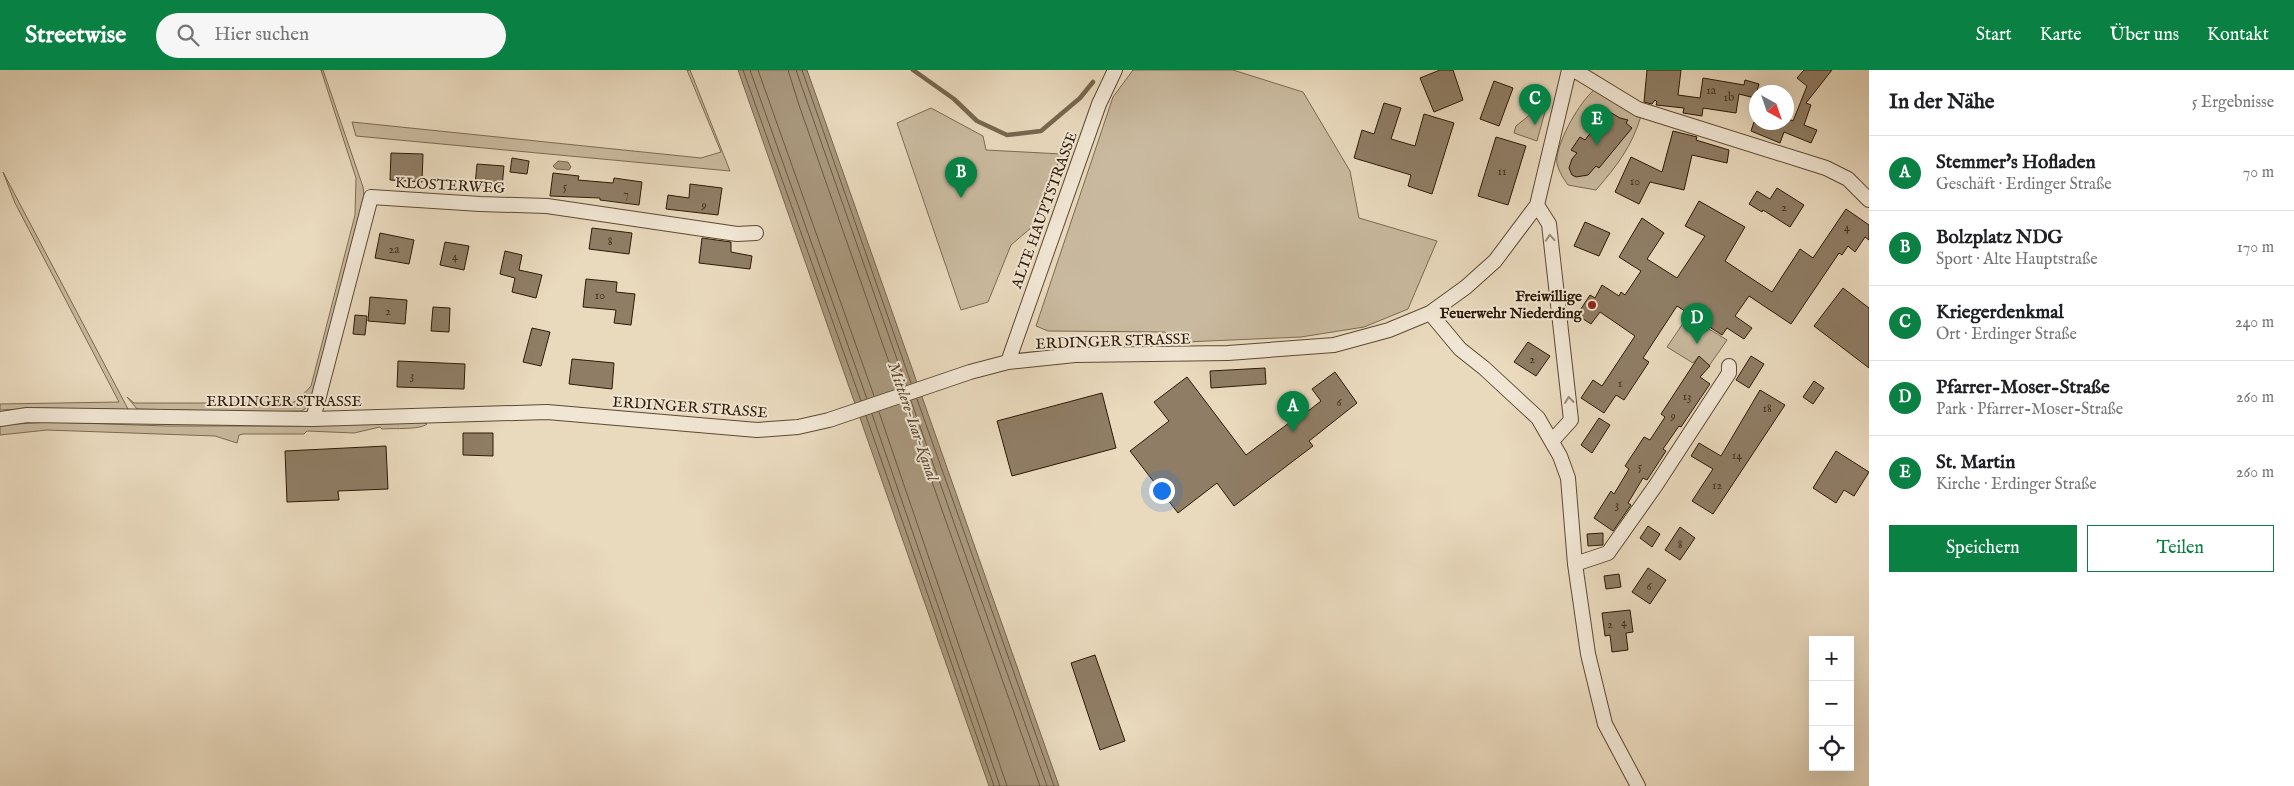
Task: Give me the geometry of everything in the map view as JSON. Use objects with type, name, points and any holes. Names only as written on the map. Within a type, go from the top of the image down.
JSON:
[{"type":"street","name":"ALTE HAUPTSTRASSE","points":[[1008,362],[1099,104],[1115,70]]},
{"type":"street","name":"ERDINGER STRASSE","points":[[0,419],[27,415],[313,419],[547,412],[757,430],[798,427],[829,420],[970,372],[1008,362],[1075,355],[1228,354],[1334,345],[1389,330],[1430,313],[1466,287],[1495,261],[1519,232],[1537,205],[1569,70]]},
{"type":"street","points":[[1574,70],[1638,109],[1826,168],[1848,179],[1869,200]]},
{"type":"street","name":"KLOSTERWEG","points":[[313,419],[370,197],[547,206],[737,234],[756,233]]},
{"type":"street","points":[[1537,205],[1549,224],[1571,420],[1552,441]]},
{"type":"street","points":[[1430,313],[1460,349],[1484,368],[1538,418],[1552,441],[1568,478],[1575,564],[1588,654],[1605,724],[1638,786]]},
{"type":"street","points":[[1575,564],[1608,553],[1656,485],[1729,373],[1729,366]]},
{"type":"shaded area","points":[[321,70],[323,70],[363,187],[364,195],[311,404],[302,411],[260,412],[137,409],[127,397],[134,403],[292,403],[298,400],[311,386],[355,215],[356,178]]},
{"type":"shaded area","points":[[687,70],[690,70],[730,171],[356,136],[352,122],[701,158],[721,152]]},
{"type":"shaded area","points":[[1133,70],[1233,70],[1303,92],[1350,171],[1359,218],[1437,241],[1408,309],[1364,327],[1301,337],[1185,342],[1164,332],[1048,331],[1036,326],[1113,97]]},
{"type":"shaded area","points":[[1594,90],[1641,116],[1633,137],[1623,155],[1596,190],[1568,185],[1557,164],[1559,149],[1571,121],[1582,103]]},
{"type":"shaded area","points":[[1541,106],[1546,108],[1537,141],[1514,133],[1516,126]]},
{"type":"shaded area","points":[[931,108],[983,136],[986,150],[1062,154],[1032,227],[1011,245],[988,302],[961,310],[897,123]]},
{"type":"shaded area","points":[[3,172],[128,409],[43,408],[0,410],[0,404],[119,402],[15,203]]},
{"type":"shaded area","points":[[1688,316],[1727,340],[1709,366],[1699,356],[1693,363],[1667,347]]},
{"type":"shaded area","points":[[50,422],[166,426],[292,426],[422,422],[427,424],[406,428],[382,429],[380,427],[354,433],[307,431],[304,434],[243,434],[239,435],[237,443],[215,436],[47,430],[0,435],[0,425]]},
{"type":"water","name":"Mittlere-Isar-Kanal","points":[[738,70],[807,70],[1059,786],[989,786]]},
{"type":"water","points":[[558,161],[568,162],[571,167],[569,170],[556,169],[553,166]]},
{"type":"building","points":[[1440,70],[1453,70],[1463,100],[1434,112],[1420,78]]},
{"type":"building","points":[[1647,70],[1681,70],[1678,95],[1700,98],[1703,78],[1744,85],[1745,80],[1759,84],[1749,85],[1749,96],[1739,94],[1736,113],[1703,108],[1702,116],[1683,113],[1684,108],[1656,105],[1657,102],[1655,100],[1652,104],[1644,102]]},
{"type":"building","points":[[1804,70],[1832,70],[1806,103],[1811,105],[1804,125],[1817,130],[1811,143],[1784,132],[1780,143],[1751,131],[1794,130],[1794,118],[1807,86],[1797,78]]},
{"type":"building","points":[[1494,81],[1513,88],[1499,126],[1480,119]]},
{"type":"building","points":[[1384,103],[1401,108],[1391,139],[1415,146],[1424,114],[1454,123],[1432,194],[1408,186],[1411,175],[1354,158],[1362,130],[1374,134]]},
{"type":"building","points":[[1608,111],[1628,120],[1626,123],[1632,128],[1599,168],[1596,166],[1588,175],[1576,177],[1572,175],[1569,168],[1572,159],[1577,153],[1571,150],[1580,137],[1585,140]]},
{"type":"building","points":[[1673,131],[1697,137],[1696,140],[1729,150],[1727,163],[1692,155],[1684,190],[1650,182],[1639,204],[1615,192],[1631,157],[1662,172]]},
{"type":"building","points":[[1496,137],[1526,146],[1508,205],[1478,196]]},
{"type":"building","points":[[391,153],[423,154],[422,182],[390,180]]},
{"type":"building","points":[[512,158],[529,161],[527,174],[510,172]]},
{"type":"building","points":[[477,164],[504,166],[502,187],[475,185]]},
{"type":"building","points":[[553,173],[579,176],[578,180],[613,183],[614,178],[642,182],[639,205],[600,200],[600,198],[550,196]]},
{"type":"building","points":[[690,184],[722,188],[718,215],[666,209],[668,195],[689,198]]},
{"type":"building","points":[[1777,188],[1804,205],[1790,227],[1763,210],[1762,212],[1749,204],[1757,191],[1770,199]]},
{"type":"building","points":[[1699,201],[1745,227],[1725,261],[1772,292],[1800,249],[1813,258],[1846,209],[1869,225],[1869,240],[1865,237],[1855,252],[1848,246],[1842,255],[1839,253],[1791,324],[1749,296],[1735,316],[1752,328],[1744,339],[1727,328],[1722,335],[1677,306],[1643,358],[1649,362],[1624,400],[1616,395],[1604,413],[1581,398],[1593,380],[1602,386],[1635,336],[1600,312],[1591,324],[1577,315],[1590,295],[1595,298],[1602,285],[1619,296],[1621,292],[1625,295],[1641,271],[1619,257],[1642,218],[1664,233],[1647,259],[1677,278],[1705,236],[1685,226]]},
{"type":"building","points":[[1585,222],[1610,233],[1599,256],[1574,246]]},
{"type":"building","points":[[592,228],[632,233],[629,254],[589,249]]},
{"type":"building","points":[[380,233],[414,240],[409,264],[375,258]]},
{"type":"building","points":[[702,238],[731,242],[731,252],[752,256],[750,269],[699,263]]},
{"type":"building","points":[[445,242],[469,246],[464,270],[440,265]]},
{"type":"building","points":[[505,251],[522,255],[519,270],[542,275],[536,298],[512,292],[515,278],[500,274]]},
{"type":"building","points":[[586,279],[617,282],[616,292],[635,294],[631,325],[614,323],[616,310],[583,307]]},
{"type":"building","points":[[1843,288],[1869,308],[1869,368],[1814,326]]},
{"type":"building","points":[[370,297],[407,300],[405,324],[368,321]]},
{"type":"building","points":[[433,307],[450,308],[449,332],[431,331]]},
{"type":"building","points":[[355,315],[367,316],[365,335],[353,334]]},
{"type":"building","points":[[532,328],[550,332],[541,366],[523,362]]},
{"type":"building","points":[[1528,342],[1550,356],[1536,376],[1514,362]]},
{"type":"building","points":[[1699,356],[1710,366],[1700,377],[1710,384],[1681,427],[1679,426],[1663,449],[1666,451],[1647,480],[1643,478],[1628,503],[1631,505],[1613,531],[1594,518],[1611,491],[1614,494],[1629,469],[1625,466],[1644,437],[1650,440],[1665,417],[1661,414]]},
{"type":"building","points":[[1751,356],[1764,364],[1749,388],[1736,380]]},
{"type":"building","points":[[572,359],[614,363],[612,389],[569,384]]},
{"type":"building","points":[[398,361],[465,364],[464,389],[397,387]]},
{"type":"building","points":[[1265,368],[1266,384],[1211,388],[1210,371]]},
{"type":"building","points":[[1335,372],[1357,403],[1309,441],[1313,446],[1234,506],[1217,483],[1178,513],[1130,451],[1169,421],[1154,402],[1187,377],[1246,455],[1321,401],[1312,389]]},
{"type":"building","points":[[1814,381],[1824,388],[1813,404],[1803,397]]},
{"type":"building","points":[[1760,390],[1785,405],[1713,514],[1692,501],[1713,469],[1691,456],[1699,443],[1721,456]]},
{"type":"building","points":[[1102,393],[1116,448],[1012,476],[997,421]]},
{"type":"building","points":[[1599,418],[1610,425],[1592,453],[1581,445]]},
{"type":"building","points":[[463,433],[493,433],[493,456],[463,455]]},
{"type":"building","points":[[386,446],[388,489],[338,491],[339,500],[287,502],[285,451]]},
{"type":"building","points":[[1836,451],[1869,472],[1854,496],[1844,490],[1836,503],[1813,488]]},
{"type":"building","points":[[1648,526],[1660,534],[1652,547],[1640,538]]},
{"type":"building","points":[[1680,527],[1695,538],[1680,560],[1665,550]]},
{"type":"building","points":[[1603,533],[1603,545],[1588,546],[1587,534]]},
{"type":"building","points":[[1648,568],[1666,580],[1650,604],[1632,592]]},
{"type":"building","points":[[1619,574],[1621,587],[1606,589],[1604,576]]},
{"type":"building","points":[[1630,610],[1633,632],[1626,633],[1628,650],[1612,652],[1610,635],[1605,636],[1602,613]]},
{"type":"building","points":[[1095,655],[1125,741],[1100,750],[1071,663]]},
{"type":"waterway","points":[[913,70],[954,99],[977,121],[1007,135],[1041,131],[1080,98],[1093,82]]},
{"type":"place","name":"Kriegerdenkmal","points":[[1535,125]]},
{"type":"place","name":"St. Martin","points":[[1597,145]]},
{"type":"place","name":"Bolzplatz NDG","points":[[961,198]]},
{"type":"place","name":"Freiwillige Feuerwehr Niederding","points":[[1592,305]]},
{"type":"place","name":"Pfarrer-Moser-Straße","points":[[1697,344]]},
{"type":"place","name":"Stemmer's Hofladen","points":[[1293,432]]}]
